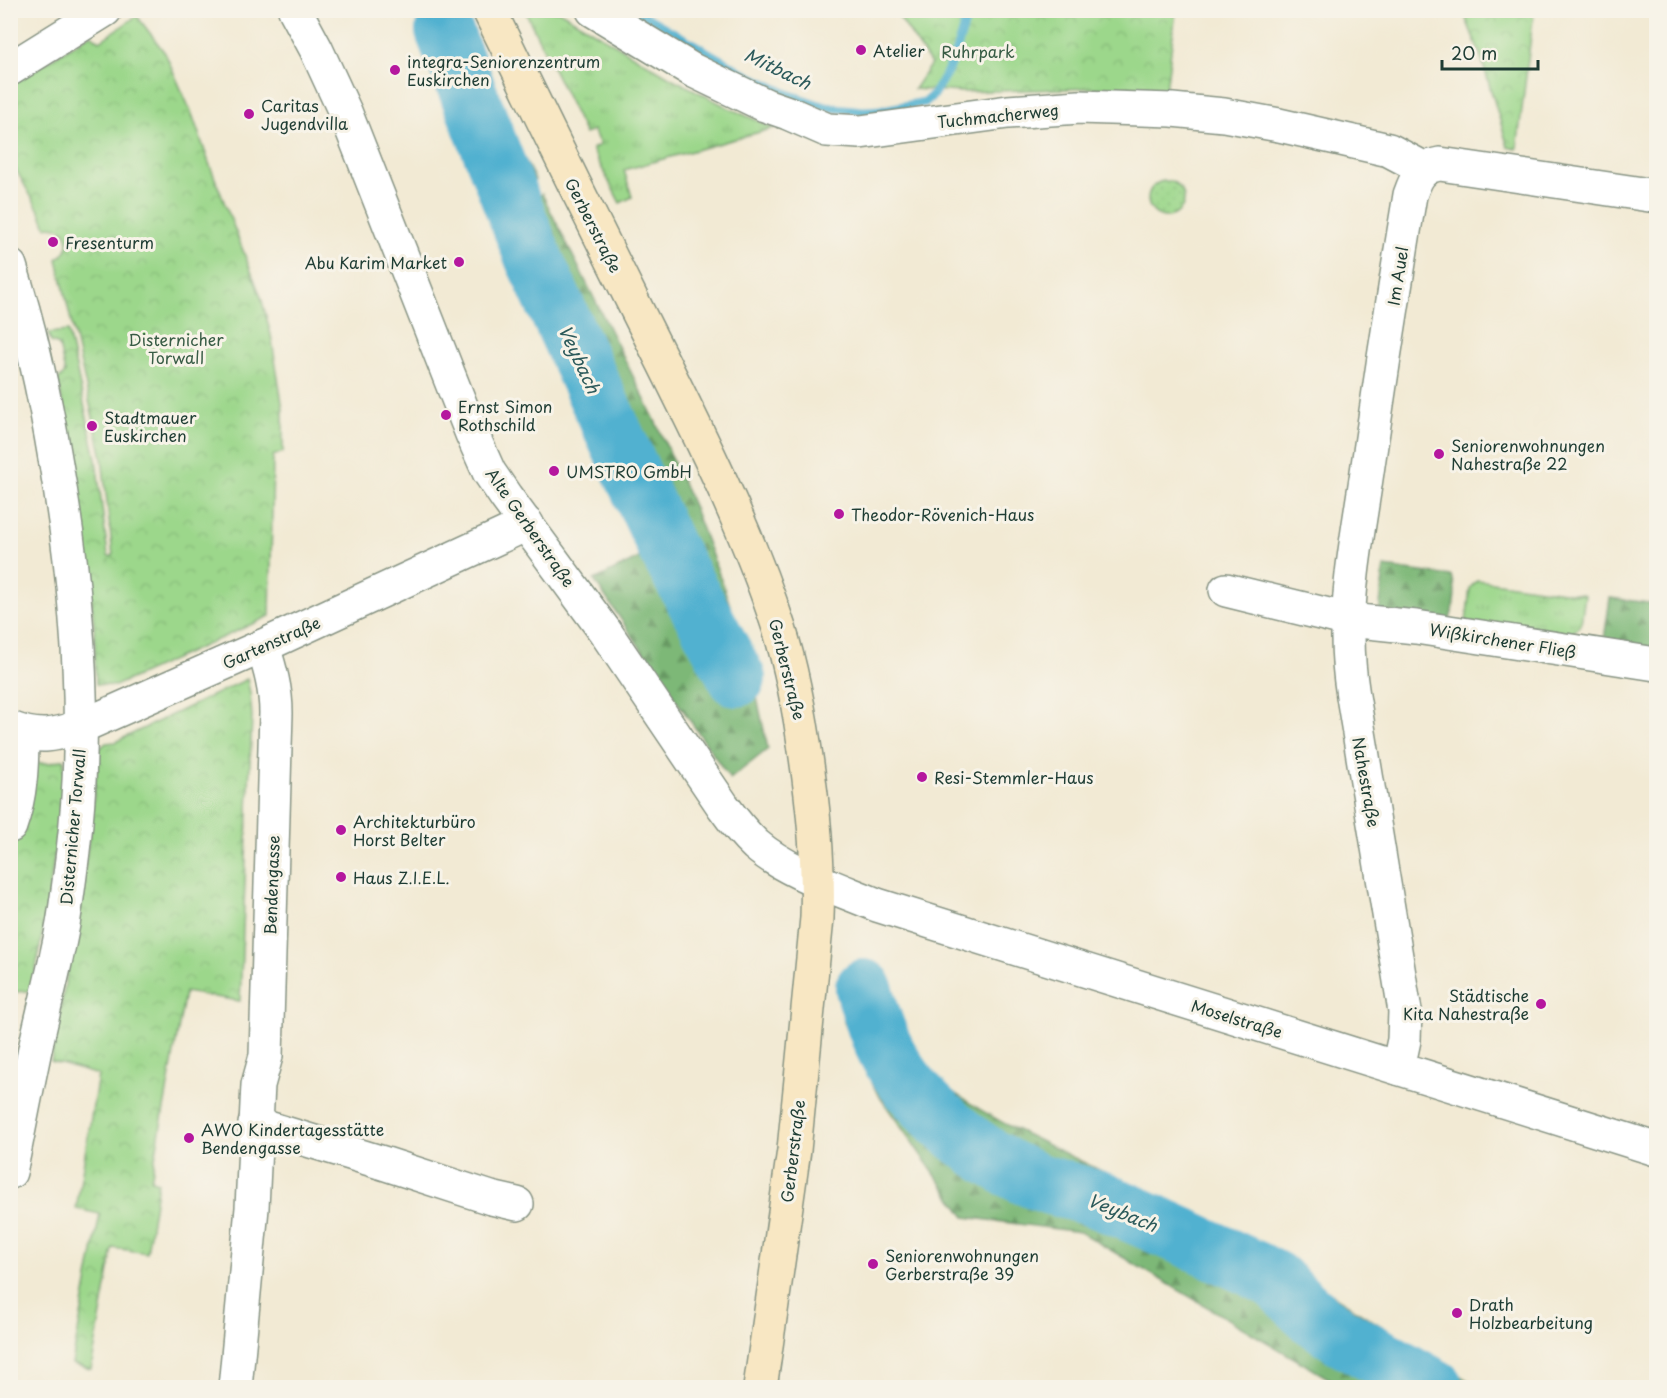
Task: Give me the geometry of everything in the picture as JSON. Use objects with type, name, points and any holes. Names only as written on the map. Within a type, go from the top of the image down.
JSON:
[{"type":"street","points":[[10,69],[105,10]]},
{"type":"street","name":"Alte Gerberstraße","points":[[295,10],[346,114],[472,434],[489,471],[604,630],[739,829],[775,859],[819,881]]},
{"type":"street","name":"Gerberstraße","points":[[489,10],[706,447],[763,582],[779,628],[795,690],[817,840],[818,918],[794,1150],[760,1388]]},
{"type":"street","name":"Tuchmacherweg","points":[[592,10],[692,70],[765,105],[826,130],[860,132],[1008,112],[1079,107],[1172,110],[1224,115],[1279,125],[1389,150],[1425,169]]},
{"type":"street","points":[[1425,169],[1431,165],[1440,164],[1656,196]]},
{"type":"street","name":"Im Auel","points":[[1349,620],[1359,530],[1410,195],[1416,180],[1425,169]]},
{"type":"street","name":"Disternicher Torwall","points":[[10,266],[25,311],[41,379],[63,504],[78,646],[80,727],[73,849],[63,924],[10,1172]]},
{"type":"street","name":"Gartenstraße","points":[[16,731],[40,736],[56,735],[80,727],[263,646],[526,524]]},
{"type":"street","points":[[1226,590],[1349,620]]},
{"type":"street","name":"Wißkirchener Fließ","points":[[1349,620],[1416,627],[1656,664]]},
{"type":"street","name":"Nahestraße","points":[[1349,620],[1349,664],[1353,696],[1405,1011],[1404,1040],[1398,1068]]},
{"type":"street","name":"Bendengasse","points":[[235,1388],[252,1208],[258,1085],[266,1056],[276,695],[263,646]]},
{"type":"street","points":[[10,826],[19,794],[22,760],[16,731]]},
{"type":"street","name":"Moselstraße","points":[[819,881],[878,904],[1656,1149]]},
{"type":"street","points":[[255,1124],[491,1198],[517,1204]]},
{"type":"green space","points":[[525,11],[559,11],[671,78],[774,128],[624,170],[632,197],[620,203],[592,149],[600,145],[593,130],[585,134]]},
{"type":"green space","name":"Ruhrpark","points":[[895,11],[1176,11],[1166,90],[1127,87],[962,92],[914,89],[931,64]]},
{"type":"green space","points":[[1463,11],[1534,11],[1517,149],[1508,147],[1480,54]]},
{"type":"green space","name":"Disternicher Torwall","points":[[137,16],[165,53],[192,114],[261,297],[271,335],[283,409],[283,452],[273,456],[270,616],[115,686],[96,684],[94,625],[88,563],[58,380],[65,373],[59,345],[51,342],[48,333],[68,331],[96,459],[108,556],[113,556],[102,457],[57,259],[67,249],[67,237],[60,228],[46,227],[11,161],[11,85],[91,34],[100,41]]},
{"type":"green space","points":[[458,25],[535,180],[527,184],[534,198],[542,194],[654,418],[694,508],[719,574],[749,660],[768,749],[730,779],[594,580],[645,555],[522,285],[423,39]]},
{"type":"green space","points":[[1166,181],[1179,186],[1184,199],[1179,212],[1166,217],[1153,212],[1148,199],[1153,186]]},
{"type":"green space","points":[[1384,567],[1451,576],[1455,591],[1450,619],[1379,614]]},
{"type":"green space","points":[[1477,580],[1585,595],[1581,623],[1567,637],[1466,622],[1470,588]]},
{"type":"green space","points":[[1610,598],[1656,604],[1656,654],[1603,646]]},
{"type":"green space","points":[[247,679],[252,716],[240,1001],[185,992],[151,1180],[158,1182],[147,1253],[113,1248],[91,1369],[72,1364],[100,1214],[76,1209],[98,1075],[51,1061],[88,845],[99,749],[106,743],[115,742]]},
{"type":"green space","points":[[64,759],[65,776],[48,902],[32,991],[11,992],[11,852],[23,823],[34,763],[50,763]]},
{"type":"green space","points":[[871,975],[880,980],[895,1024],[908,1049],[928,1072],[955,1093],[1011,1127],[1245,1241],[1478,1387],[1343,1387],[1080,1232],[965,1217],[877,1093],[844,1022]]},
{"type":"waterway","name":"Mitbach","points":[[634,10],[745,74],[790,95],[825,107],[863,111],[883,110],[925,102],[933,95],[947,72],[969,10]]},
{"type":"waterway","name":"Veybach","points":[[444,31],[534,259],[666,547],[737,678]]},
{"type":"waterway","name":"Veybach","points":[[864,988],[882,1043],[904,1079],[936,1115],[975,1146],[995,1160],[1036,1181],[1102,1201],[1256,1270],[1275,1280],[1316,1319],[1341,1336],[1435,1388]]},
{"type":"place","name":"Atelier","points":[[861,50]]},
{"type":"place","name":"integra-Seniorenzentrum Euskirchen","points":[[395,70]]},
{"type":"place","name":"Caritas Jugendvilla","points":[[249,114]]},
{"type":"place","name":"Fresenturm","points":[[53,242]]},
{"type":"place","name":"Abu Karim Market","points":[[459,262]]},
{"type":"place","name":"Ernst Simon Rothschild","points":[[446,415]]},
{"type":"place","name":"Stadtmauer Euskirchen","points":[[92,426]]},
{"type":"place","name":"Seniorenwohnungen Nahestraße 22","points":[[1439,454]]},
{"type":"place","name":"UMSTRO GmbH","points":[[554,471]]},
{"type":"place","name":"Theodor-Rövenich-Haus","points":[[839,514]]},
{"type":"place","name":"Resi-Stemmler-Haus","points":[[922,777]]},
{"type":"place","name":"Architekturbüro Horst Belter","points":[[341,830]]},
{"type":"place","name":"Haus Z.I.E.L.","points":[[341,877]]},
{"type":"place","name":"Städtische Kita Nahestraße","points":[[1541,1004]]},
{"type":"place","name":"AWO Kindertagesstätte Bendengasse","points":[[189,1138]]},
{"type":"place","name":"Seniorenwohnungen Gerberstraße 39","points":[[873,1264]]},
{"type":"place","name":"Drath Holzbearbeitung","points":[[1457,1313]]}]
